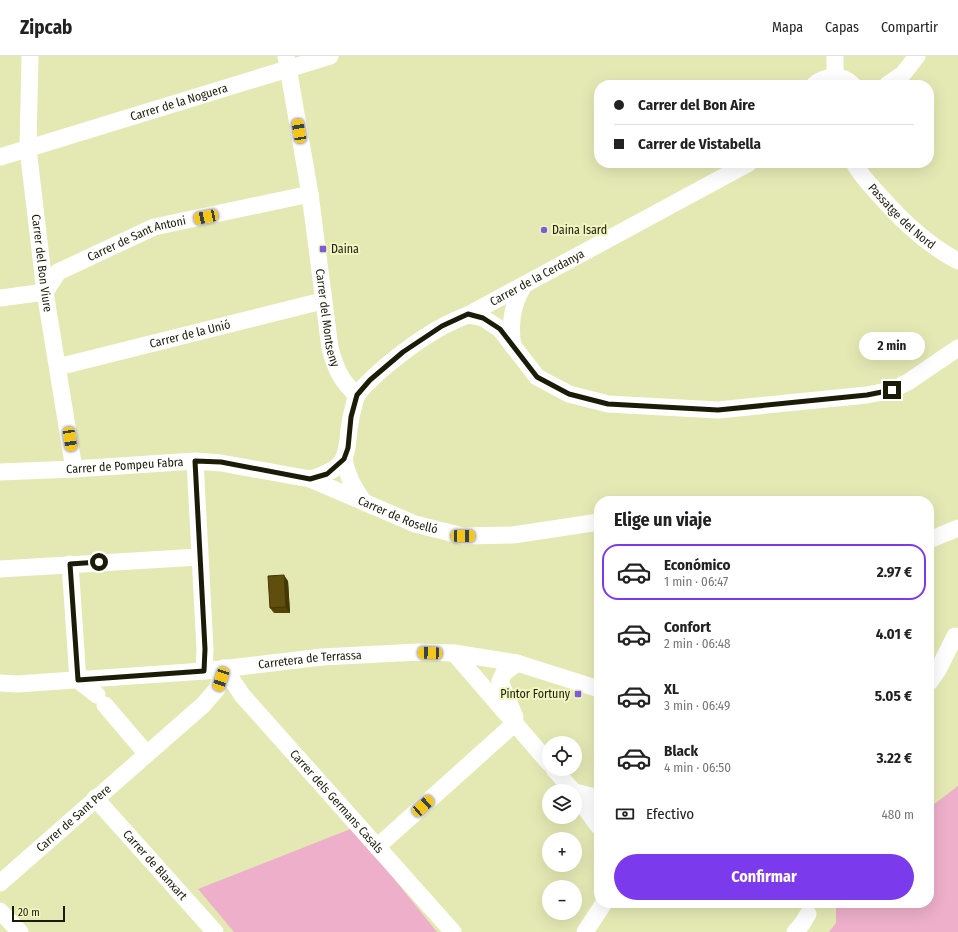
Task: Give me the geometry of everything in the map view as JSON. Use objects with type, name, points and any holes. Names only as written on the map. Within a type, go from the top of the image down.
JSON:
[{"type":"street","name":"Carrer del Bon Viure","points":[[30,56],[28,149],[45,292],[74,469]]},
{"type":"street","name":"Carrer de la Noguera","points":[[0,157],[28,149],[287,62],[330,56]]},
{"type":"street","points":[[835,56],[835,77]]},
{"type":"street","points":[[894,80],[903,74],[917,56]]},
{"type":"street","name":"Carrer del Montseny","points":[[287,62],[310,194],[322,301],[334,364],[342,380],[357,395]]},
{"type":"street","points":[[823,80],[835,77],[846,80]]},
{"type":"street","name":"Carrer de la Cerdanya","points":[[357,395],[370,380],[403,352],[442,326],[468,314],[740,168]]},
{"type":"street","name":"Passatge del Nord","points":[[857,168],[898,217],[919,236],[946,255],[958,261]]},
{"type":"street","name":"Carrer de Sant Antoni","points":[[45,292],[58,272],[154,227],[310,194]]},
{"type":"street","points":[[513,346],[510,330],[512,314],[517,296],[524,284]]},
{"type":"street","points":[[0,298],[45,292]]},
{"type":"street","name":"Carrer de la Unió","points":[[58,367],[322,301]]},
{"type":"street","points":[[468,314],[491,322],[500,329],[537,377],[569,394],[585,400],[608,404],[718,410],[878,393],[892,390],[908,382],[958,348]]},
{"type":"street","points":[[310,479],[327,474],[344,459],[348,448],[351,417],[357,395]]},
{"type":"street","name":"Carrer de Roselló","points":[[344,459],[346,471],[351,482],[364,502],[415,524],[463,536],[513,535],[594,523]]},
{"type":"street","points":[[195,461],[205,649],[204,671]]},
{"type":"street","name":"Carrer de Pompeu Fabra","points":[[0,472],[195,461],[221,462],[310,479],[364,502]]},
{"type":"street","points":[[934,538],[958,528]]},
{"type":"street","points":[[0,568],[199,557]]},
{"type":"street","points":[[70,564],[78,680],[101,700],[146,753]]},
{"type":"street","points":[[934,676],[955,636]]},
{"type":"street","name":"Carretera de Terrassa","points":[[17,684],[204,671],[322,657],[418,652],[454,654],[517,663],[594,687]]},
{"type":"street","points":[[454,654],[542,755]]},
{"type":"street","points":[[517,663],[504,673],[500,681],[518,729]]},
{"type":"street","name":"Carrer de Sant Pere","points":[[0,883],[146,753],[203,705],[217,689],[224,668]]},
{"type":"street","name":"Carrer dels Germans Casals","points":[[224,668],[242,695],[453,932]]},
{"type":"street","points":[[0,683],[17,684]]},
{"type":"street","points":[[0,688],[17,684]]},
{"type":"street","points":[[377,847],[518,729]]},
{"type":"street","points":[[560,776],[567,784]]},
{"type":"street","points":[[582,794],[594,797]]},
{"type":"street","name":"Carrer de Blanxart","points":[[95,798],[215,932]]},
{"type":"street","points":[[582,803],[594,820]]},
{"type":"street","points":[[585,932],[601,908]]},
{"type":"street","points":[[0,911],[20,932]]},
{"type":"street","points":[[795,932],[808,914]]},
{"type":"shaded area","points":[[958,786],[958,932],[829,932],[836,923],[836,908],[934,908],[934,804]]},
{"type":"shaded area","points":[[353,828],[437,932],[234,932],[198,889]]},
{"type":"building","points":[[284,575],[286,607],[270,608],[268,576]]},
{"type":"place","name":"Daina Isard","points":[[544,230]]},
{"type":"place","name":"Daina","points":[[323,249]]},
{"type":"place","name":"Pintor Fortuny","points":[[578,694]]},
{"type":"route","points":[[99,562],[70,564],[78,680],[204,671],[205,649],[195,461],[221,462],[310,479],[327,474],[339,466],[344,459],[348,448],[351,417],[357,395],[370,380],[403,352],[442,326],[468,314],[483,318],[500,329],[527,366],[537,377],[549,385],[585,400],[608,404],[718,410],[867,395],[892,390]]}]
